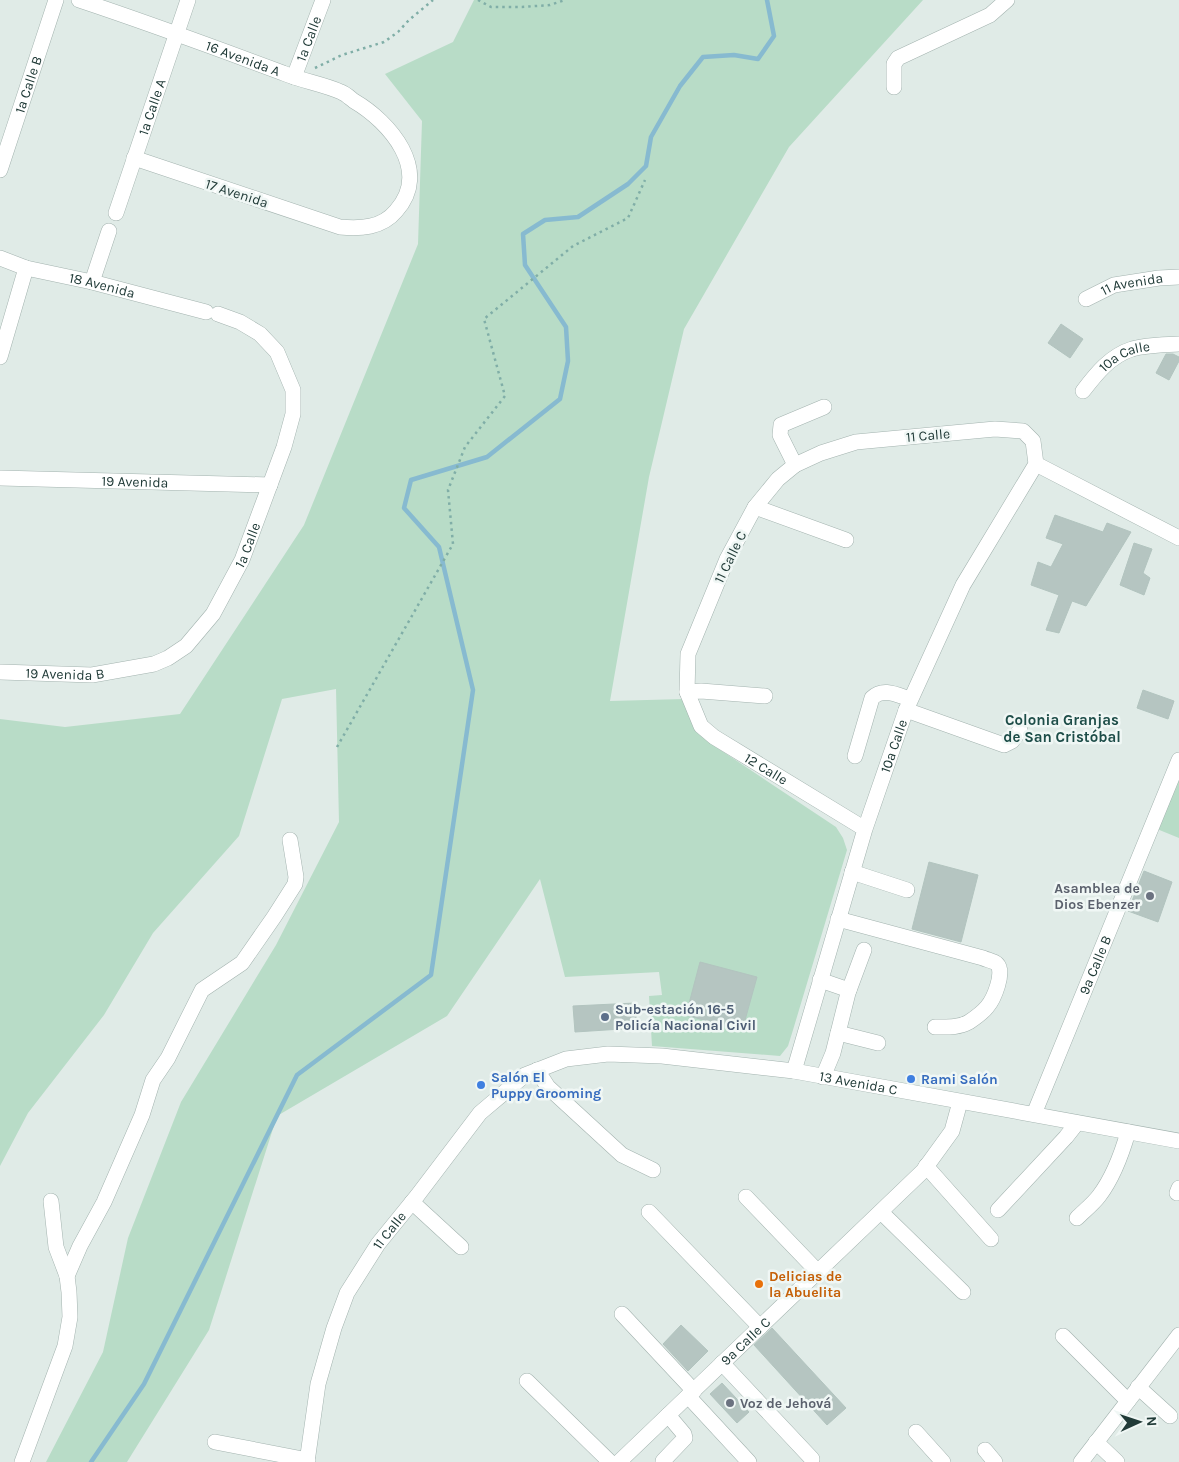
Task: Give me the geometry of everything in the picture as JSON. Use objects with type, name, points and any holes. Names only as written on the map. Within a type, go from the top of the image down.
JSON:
[{"type":"street","name":"1a Calle B","points":[[0,170],[56,0]]},
{"type":"street","name":"16 Avenida A","points":[[80,0],[177,33],[294,78],[342,92],[374,114],[394,135],[408,162],[410,186],[397,211],[387,220],[373,226],[357,229],[340,227]]},
{"type":"street","name":"1a Calle A","points":[[116,213],[188,0]]},
{"type":"street","name":"1a Calle","points":[[294,78],[323,0]]},
{"type":"street","points":[[894,86],[894,64],[898,58],[990,15],[1006,0]]},
{"type":"street","name":"17 Avenida","points":[[134,158],[340,227]]},
{"type":"street","points":[[92,282],[109,231]]},
{"type":"street","name":"18 Avenida","points":[[0,258],[26,268],[92,282],[240,322],[260,334],[276,352],[286,372]]},
{"type":"street","points":[[0,357],[26,268]]},
{"type":"street","name":"11 Avenida","points":[[1086,299],[1114,285],[1179,277]]},
{"type":"street","name":"10a Calle","points":[[1083,391],[1098,372],[1113,358],[1133,349],[1179,344]]},
{"type":"street","name":"1a Calle","points":[[128,669],[154,664],[186,646],[213,614],[242,560],[284,447],[293,414],[293,390],[286,372]]},
{"type":"street","points":[[795,465],[780,435],[781,425],[824,407]]},
{"type":"street","name":"11 Calle","points":[[821,453],[856,442],[995,429],[1023,431],[1033,441],[1036,464]]},
{"type":"street","name":"11 Calle C","points":[[687,692],[688,654],[727,559],[755,507],[778,480],[795,465],[821,453]]},
{"type":"street","points":[[1036,464],[1179,538]]},
{"type":"street","name":"10a Calle","points":[[794,1072],[865,829],[908,704],[963,585],[1036,464]]},
{"type":"street","name":"19 Avenida","points":[[0,478],[270,485]]},
{"type":"street","points":[[755,507],[846,540]]},
{"type":"street","name":"19 Avenida B","points":[[0,672],[92,675],[128,669]]},
{"type":"street","points":[[687,692],[701,691],[765,696]]},
{"type":"street","points":[[855,756],[872,698],[876,693],[884,691],[908,704],[1004,745],[1012,741],[1020,730]]},
{"type":"street","name":"12 Calle","points":[[687,692],[702,726],[714,737],[865,829]]},
{"type":"street","name":"9a Calle B","points":[[1034,1114],[1179,760]]},
{"type":"street","points":[[67,1276],[104,1202],[142,1115],[153,1080],[168,1058],[202,990],[242,963],[294,884],[296,877],[290,840]]},
{"type":"street","points":[[852,872],[907,890]]},
{"type":"street","points":[[838,919],[983,958],[996,964],[1001,971],[993,999],[987,1008],[970,1021],[958,1026],[935,1027]]},
{"type":"street","points":[[824,1077],[833,1052],[849,990],[864,950]]},
{"type":"street","points":[[820,980],[849,990]]},
{"type":"street","points":[[838,1033],[878,1043]]},
{"type":"street","name":"13 Avenida C","points":[[566,1059],[608,1054],[662,1056],[794,1072],[1179,1141]]},
{"type":"street","name":"11 Calle","points":[[307,1461],[318,1384],[334,1328],[347,1294],[378,1244],[480,1113],[525,1074],[566,1059]]},
{"type":"street","points":[[537,1070],[548,1087],[622,1155],[653,1170]]},
{"type":"street","name":"9a Calle C","points":[[619,1462],[881,1212],[926,1166],[952,1131],[960,1102]]},
{"type":"street","points":[[998,1210],[1077,1123]]},
{"type":"street","points":[[1076,1218],[1099,1197],[1128,1132]]},
{"type":"street","points":[[926,1166],[991,1239]]},
{"type":"street","points":[[746,1197],[818,1272]]},
{"type":"street","points":[[22,1462],[64,1346],[70,1318],[67,1276],[56,1247],[51,1201]]},
{"type":"street","points":[[412,1202],[461,1247]]},
{"type":"street","points":[[650,1212],[760,1327]]},
{"type":"street","points":[[881,1212],[963,1292]]},
{"type":"street","points":[[622,1314],[749,1462]]},
{"type":"street","points":[[1063,1336],[1128,1401]]},
{"type":"street","points":[[1088,1460],[1096,1442],[1138,1388],[1176,1344]]},
{"type":"street","points":[[722,1364],[812,1459]]},
{"type":"street","points":[[527,1381],[610,1462]]},
{"type":"street","points":[[1138,1388],[1170,1416]]},
{"type":"street","points":[[663,1461],[685,1438],[684,1434],[668,1415]]},
{"type":"street","points":[[916,1432],[943,1462]]},
{"type":"street","points":[[215,1442],[307,1461]]},
{"type":"street","points":[[1096,1442],[1117,1462]]},
{"type":"street","points":[[985,1450],[995,1462]]},
{"type":"path","points":[[294,78],[342,55],[384,42],[398,32],[433,0]]},
{"type":"path","points":[[478,0],[492,7],[550,5],[565,0]]},
{"type":"path","points":[[337,747],[454,544],[448,490],[465,447],[505,396],[484,318],[573,246],[628,218],[645,180]]},
{"type":"green space","points":[[474,0],[923,0],[789,147],[684,329],[649,477],[610,701],[684,699],[710,743],[836,827],[843,838],[847,850],[788,1046],[780,1056],[652,1046],[649,996],[662,995],[659,972],[565,977],[540,879],[447,1016],[277,1116],[209,1330],[127,1462],[46,1462],[103,1352],[128,1238],[181,1102],[276,945],[339,822],[336,689],[282,699],[239,836],[153,933],[104,1015],[28,1113],[0,1166],[0,719],[65,727],[180,714],[304,525],[418,244],[422,121],[385,74],[453,42]]},
{"type":"green space","points":[[1179,772],[1179,838],[1157,829]]},
{"type":"building","points":[[1061,324],[1083,339],[1070,358],[1048,343]]},
{"type":"building","points":[[1166,354],[1173,354],[1179,357],[1179,361],[1169,380],[1156,373]]},
{"type":"building","points":[[1055,515],[1103,532],[1107,523],[1131,532],[1086,606],[1072,601],[1059,633],[1046,630],[1059,595],[1031,585],[1038,562],[1051,567],[1063,544],[1046,538]]},
{"type":"building","points":[[1134,543],[1152,549],[1143,573],[1150,578],[1144,595],[1120,585]]},
{"type":"building","points":[[1143,690],[1174,701],[1168,719],[1137,708]]},
{"type":"building","points":[[929,862],[978,875],[961,942],[912,929]]},
{"type":"building","name":"Asamblea de Dios Ebenzer","points":[[1144,871],[1172,882],[1158,922],[1128,911]]},
{"type":"building","points":[[700,962],[757,977],[742,1031],[686,1015]]},
{"type":"building","name":"Sub-estación 16-5 Policía Nacional Civil","points":[[635,1003],[637,1028],[575,1032],[573,1006]]},
{"type":"building","points":[[681,1325],[708,1351],[688,1371],[663,1344]]},
{"type":"building","points":[[772,1328],[846,1408],[827,1425],[754,1345]]},
{"type":"building","name":"Voz de Jehová","points":[[722,1383],[749,1412],[737,1423],[710,1394]]},
{"type":"waterway","points":[[91,1462],[144,1384],[297,1075],[431,975],[473,690],[439,547],[404,508],[411,480],[487,457],[560,399],[568,361],[566,327],[525,265],[523,234],[545,220],[578,217],[628,184],[646,166],[651,137],[680,86],[703,57],[734,55],[758,59],[774,36],[767,0]]},
{"type":"place","name":"Asamblea de Dios Ebenzer","points":[[1150,896]]},
{"type":"place","name":"Sub-estación 16-5 Policía Nacional Civil","points":[[605,1017]]},
{"type":"place","name":"Rami Salón","points":[[911,1079]]},
{"type":"place","name":"Salón El Puppy Grooming","points":[[481,1085]]},
{"type":"place","name":"Delicias de la Abuelita","points":[[759,1284]]},
{"type":"place","name":"Voz de Jehová","points":[[730,1403]]},
{"type":"district","name":"Colonia Granjas de San Cristóbal","points":[[1062,728]]}]
